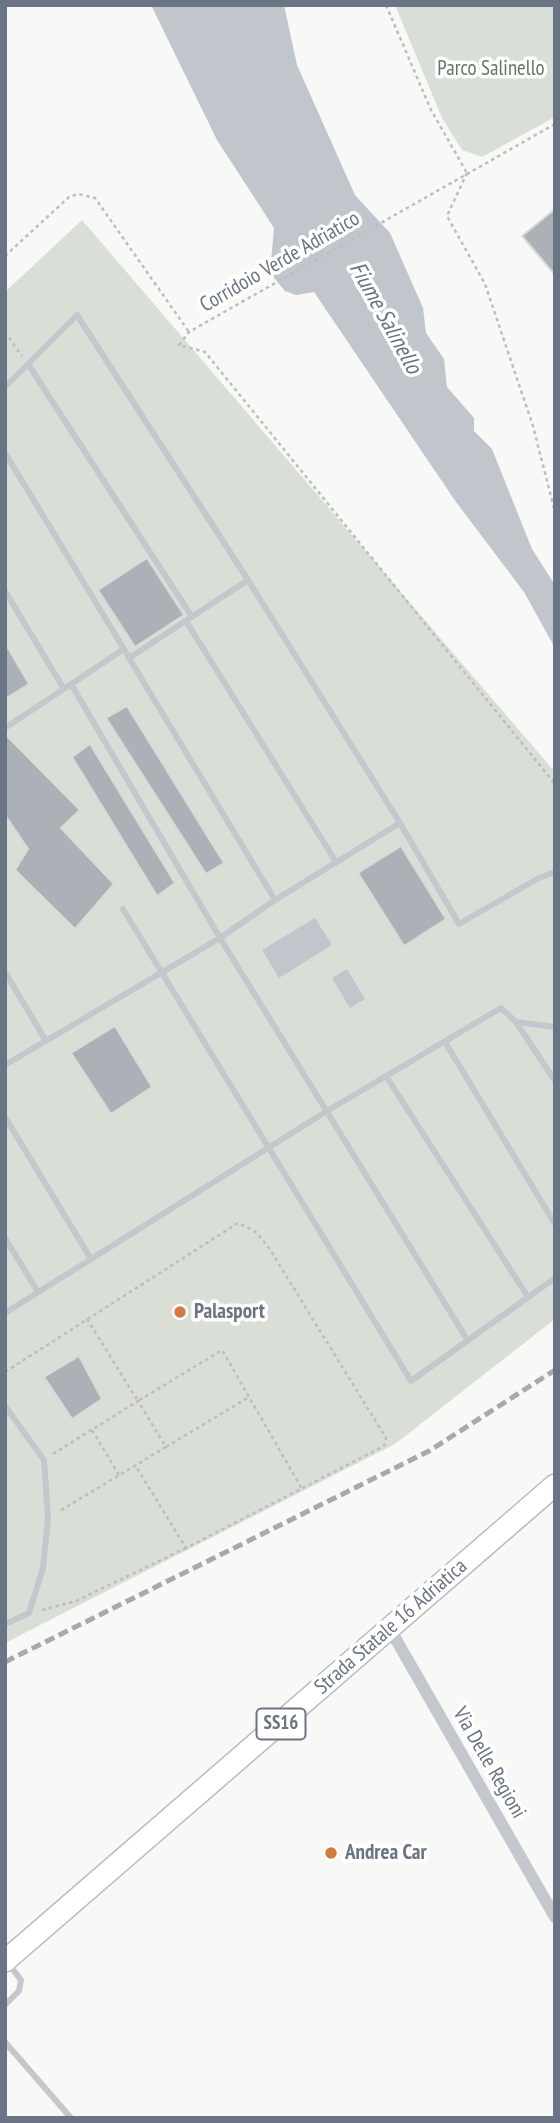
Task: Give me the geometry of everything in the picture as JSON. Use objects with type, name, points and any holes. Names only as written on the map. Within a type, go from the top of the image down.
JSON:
[{"type":"main road","name":"Strada Statale 16 Adriatica","points":[[5,1961],[555,1486]]},
{"type":"street","name":"Via Delle Regioni","points":[[390,1629],[555,1917]]},
{"type":"lane","points":[[5,387],[78,315],[400,822],[460,924],[539,878],[555,872]]},
{"type":"lane","points":[[28,364],[189,619],[336,862]]},
{"type":"lane","points":[[5,453],[275,900]]},
{"type":"lane","points":[[129,658],[248,580]]},
{"type":"lane","points":[[5,591],[68,686],[468,1340]]},
{"type":"lane","points":[[5,728],[124,649]]},
{"type":"lane","points":[[5,1065],[220,937],[400,822]]},
{"type":"lane","points":[[123,909],[411,1381],[555,1278]]},
{"type":"lane","points":[[5,972],[46,1041]]},
{"type":"lane","points":[[5,1313],[327,1111],[501,1008],[516,1022],[555,1082]]},
{"type":"lane","points":[[516,1022],[555,1027]]},
{"type":"lane","points":[[444,1042],[555,1224]]},
{"type":"lane","points":[[386,1076],[528,1297]]},
{"type":"lane","points":[[5,1117],[91,1259]]},
{"type":"lane","points":[[5,1238],[38,1292]]},
{"type":"lane","points":[[5,1406],[44,1460],[48,1518],[43,1568],[29,1613],[5,1624]]},
{"type":"lane","points":[[5,1961],[21,1980],[19,1991],[5,2006]]},
{"type":"lane","points":[[5,2042],[71,2118]]},
{"type":"path","points":[[386,5],[431,110],[467,173],[447,216],[485,284],[533,426],[555,512]]},
{"type":"path","name":"Corridoio Verde Adriatico","points":[[5,256],[69,197],[78,194],[94,198],[189,332],[555,124]]},
{"type":"path","points":[[5,332],[28,364]]},
{"type":"path","points":[[189,332],[179,345],[205,352],[555,784]]},
{"type":"path","points":[[5,1372],[238,1223],[256,1232],[269,1248],[386,1438],[378,1451],[186,1548],[76,1601],[29,1613]]},
{"type":"path","points":[[88,1319],[166,1447]]},
{"type":"path","points":[[44,1460],[222,1350],[302,1489]]},
{"type":"path","points":[[48,1518],[249,1397]]},
{"type":"path","points":[[92,1429],[119,1475]]},
{"type":"path","points":[[135,1465],[186,1548]]},
{"type":"green space","name":"Parco Salinello","points":[[395,5],[555,5],[555,117],[482,157],[462,150],[442,118]]},
{"type":"green space","points":[[82,220],[555,772],[555,1319],[395,1444],[5,1643],[5,292]]},
{"type":"water","name":"Fiume Salinello","points":[[151,5],[284,5],[297,65],[355,195],[390,233],[423,308],[426,333],[444,359],[447,387],[474,418],[474,431],[492,449],[532,549],[555,585],[555,648],[524,592],[456,502],[314,292],[296,295],[285,291],[270,273],[274,228],[217,140]]},
{"type":"water","points":[[315,918],[332,945],[279,978],[262,950]]},
{"type":"water","points":[[347,969],[365,999],[350,1008],[332,978]]},
{"type":"building","points":[[555,209],[555,275],[522,236]]},
{"type":"building","points":[[147,558],[184,615],[135,647],[98,590]]},
{"type":"building","points":[[5,643],[29,684],[5,699]]},
{"type":"building","points":[[127,706],[224,863],[206,874],[106,718]]},
{"type":"building","points":[[5,734],[80,810],[61,828],[114,884],[75,929],[15,870],[28,849],[5,815]]},
{"type":"building","points":[[90,744],[175,883],[157,896],[72,757]]},
{"type":"building","points":[[401,846],[446,919],[404,946],[358,873]]},
{"type":"building","points":[[115,1026],[152,1087],[111,1114],[71,1053]]},
{"type":"building","points":[[79,1356],[102,1399],[72,1419],[44,1377]]},
{"type":"railway","points":[[5,1662],[429,1451],[555,1370]]},
{"type":"place","name":"Palasport","points":[[180,1312]]},
{"type":"place","name":"Andrea Car","points":[[331,1853]]}]
